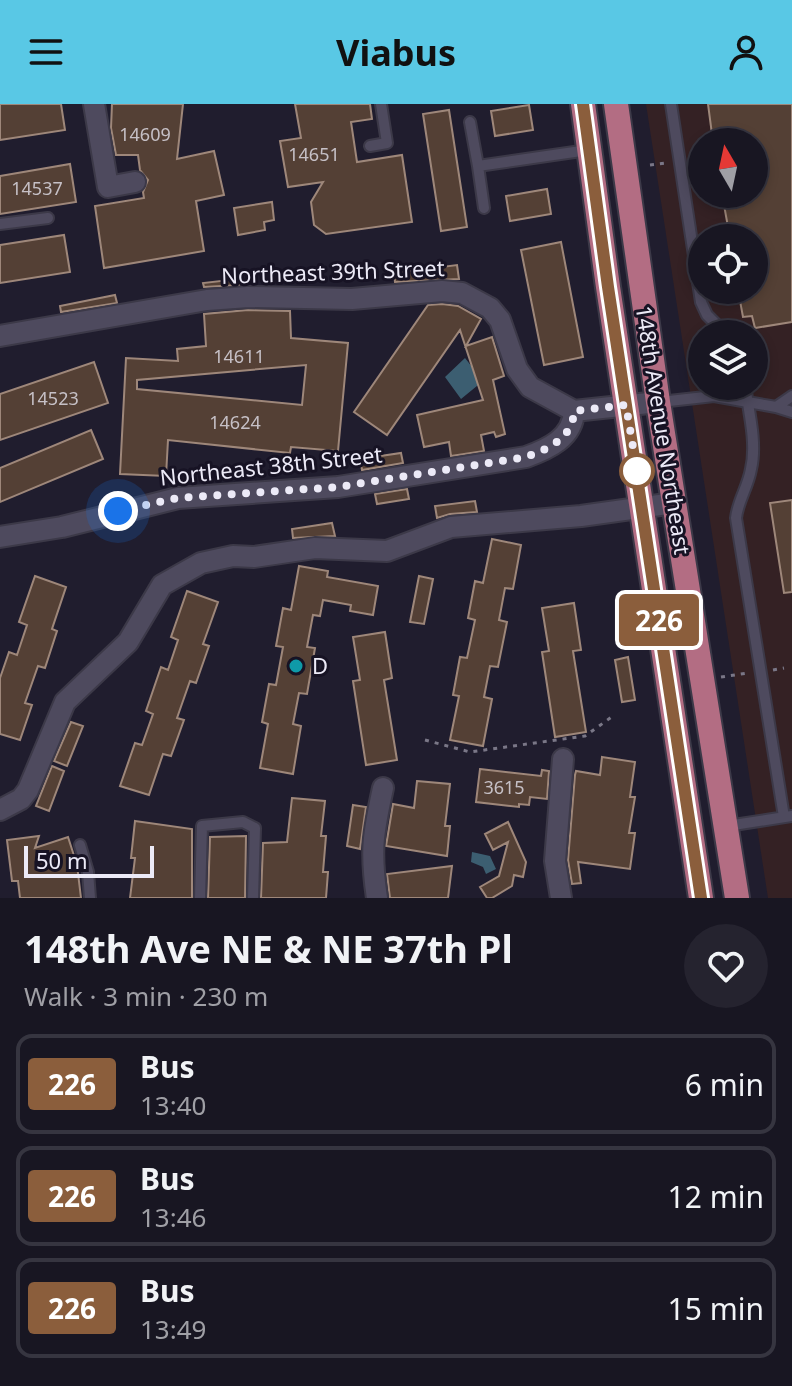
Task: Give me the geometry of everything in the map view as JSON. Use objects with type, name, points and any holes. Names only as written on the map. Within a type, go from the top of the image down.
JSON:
[{"type":"main road","name":"148th Avenue Northeast","points":[[583,104],[701,898]]},
{"type":"main road","name":"148th Avenue Northeast","points":[[616,104],[658,402],[737,898]]},
{"type":"street","points":[[94,104],[108,187],[135,182]]},
{"type":"street","name":"Northeast 39th Street","points":[[0,336],[207,300],[248,297],[352,299],[442,291],[462,293],[490,308],[500,320],[517,369],[530,387],[574,411]]},
{"type":"street","points":[[574,411],[658,402]]},
{"type":"street","name":"Northeast 38th Street","points":[[0,537],[62,527],[178,498],[338,487],[526,457],[558,441],[574,421],[574,411]]},
{"type":"street","points":[[0,810],[21,799],[28,790],[65,702],[128,642],[162,585],[201,563],[233,556],[254,557],[315,548],[387,551],[451,527],[581,516],[674,503]]},
{"type":"street","points":[[561,898],[555,861],[563,759]]},
{"type":"street","points":[[377,898],[371,859],[372,837],[383,788]]},
{"type":"lane","points":[[370,146],[387,143],[381,104]]},
{"type":"lane","points":[[671,104],[701,302],[712,320]]},
{"type":"lane","points":[[470,122],[484,208]]},
{"type":"lane","points":[[478,166],[590,150]]},
{"type":"lane","points":[[0,224],[48,218]]},
{"type":"lane","points":[[658,402],[714,396],[792,412]]},
{"type":"lane","points":[[776,407],[792,396]]},
{"type":"lane","points":[[726,826],[788,817],[736,518],[753,459],[747,402]]},
{"type":"lane","points":[[200,898],[202,826],[243,822],[255,828],[253,898]]},
{"type":"lane","points":[[80,845],[88,872],[90,898]]},
{"type":"path","points":[[650,165],[671,162]]},
{"type":"path","points":[[776,670],[784,668]]},
{"type":"path","points":[[721,677],[749,673]]},
{"type":"path","points":[[425,740],[470,752],[585,736],[613,716]]},
{"type":"shaded area","points":[[646,104],[792,104],[792,898],[768,898],[691,400],[768,400],[768,320],[688,320],[688,377]]},
{"type":"water","points":[[465,358],[483,381],[461,399],[445,377]]},
{"type":"water","points":[[472,852],[490,856],[496,869],[486,874],[483,867],[471,862]]},
{"type":"building","points":[[0,104],[61,104],[65,130],[0,140]]},
{"type":"building","points":[[112,104],[183,104],[177,159],[214,151],[224,195],[196,201],[204,251],[104,268],[95,206],[144,198],[148,180],[140,170],[138,155],[116,155],[111,128]]},
{"type":"building","points":[[295,104],[370,104],[372,119],[351,122],[357,162],[402,155],[412,222],[326,234],[314,225],[311,202],[323,182],[288,187],[280,141],[301,138]]},
{"type":"building","points":[[708,104],[792,104],[792,322],[768,326],[768,320],[743,317],[741,304],[768,304],[768,224],[727,224],[725,208],[768,208],[768,128],[711,128]]},
{"type":"building","points":[[529,105],[533,130],[495,136],[491,111]]},
{"type":"building","points":[[449,110],[467,227],[441,231],[423,114]]},
{"type":"building","points":[[70,164],[76,202],[0,214],[0,176]]},
{"type":"building","points":[[547,189],[551,214],[510,221],[506,196]]},
{"type":"building","points":[[272,202],[274,220],[264,222],[265,230],[238,235],[234,208]]},
{"type":"building","points":[[64,235],[70,272],[0,283],[0,245]]},
{"type":"building","points":[[561,242],[583,357],[544,365],[521,250]]},
{"type":"building","points":[[457,265],[459,279],[395,282],[394,273]]},
{"type":"building","points":[[238,279],[239,285],[204,287],[203,283]]},
{"type":"building","points":[[115,295],[117,303],[61,312],[60,306]]},
{"type":"building","points":[[428,305],[458,306],[481,319],[466,346],[492,337],[504,376],[493,380],[505,434],[496,437],[494,432],[481,435],[484,451],[451,456],[449,442],[424,447],[417,415],[483,400],[460,330],[387,435],[354,412]]},
{"type":"building","points":[[248,310],[290,311],[291,338],[348,343],[338,451],[291,447],[290,453],[168,440],[166,476],[120,474],[126,358],[178,361],[177,349],[206,346],[204,314]],"holes":[[[306,365],[302,405],[137,389],[137,380]]]},
{"type":"building","points":[[94,362],[108,403],[0,440],[0,394]]},
{"type":"building","points":[[91,430],[103,459],[0,502],[0,468]]},
{"type":"building","points":[[401,453],[403,463],[362,470],[360,459]]},
{"type":"building","points":[[407,489],[409,499],[377,504],[375,494]]},
{"type":"building","points":[[792,500],[792,592],[784,593],[770,503]]},
{"type":"building","points":[[475,501],[477,512],[437,518],[435,506]]},
{"type":"building","points":[[332,523],[335,536],[293,538],[292,529]]},
{"type":"building","points":[[492,539],[521,545],[513,589],[505,588],[499,620],[507,622],[498,667],[490,666],[484,697],[492,699],[483,746],[450,740],[459,696],[453,695],[460,657],[467,658],[475,620],[468,618],[475,581],[483,583]]},
{"type":"building","name":"D","points":[[299,566],[328,571],[327,577],[378,586],[373,615],[350,611],[351,605],[323,600],[320,616],[313,615],[307,647],[315,648],[307,694],[299,693],[293,724],[301,726],[293,774],[260,768],[268,724],[262,722],[269,684],[276,685],[283,647],[276,646],[283,608],[291,610]]},
{"type":"building","points":[[35,576],[66,587],[52,629],[57,631],[45,668],[38,666],[25,703],[32,705],[20,740],[0,734],[0,678],[9,652],[17,655],[27,625],[19,622]]},
{"type":"building","points":[[419,576],[433,579],[424,624],[410,622]]},
{"type":"building","points":[[187,591],[218,602],[203,644],[209,646],[196,683],[190,681],[177,718],[184,720],[171,756],[163,754],[149,795],[120,786],[135,743],[142,745],[153,714],[146,711],[161,667],[168,670],[178,640],[171,637]]},
{"type":"building","points":[[574,603],[581,650],[573,651],[586,732],[555,737],[542,652],[549,651],[542,608]]},
{"type":"building","points":[[385,632],[392,678],[384,680],[397,760],[366,765],[353,681],[360,680],[353,637]]},
{"type":"building","points":[[628,657],[635,700],[622,702],[615,660]]},
{"type":"building","points":[[71,722],[83,726],[67,766],[54,761]]},
{"type":"building","points":[[602,757],[635,762],[630,797],[635,797],[629,833],[635,833],[630,869],[578,862],[581,883],[572,884],[568,860],[575,775],[576,771],[600,775]]},
{"type":"building","points":[[52,766],[64,771],[49,811],[36,806]]},
{"type":"building","points":[[480,769],[541,776],[542,770],[549,771],[547,799],[530,797],[529,805],[519,804],[519,807],[476,802]]},
{"type":"building","points":[[417,781],[450,784],[445,826],[450,826],[447,856],[386,846],[393,804],[414,808]]},
{"type":"building","points":[[292,798],[325,801],[321,836],[326,836],[323,872],[328,872],[326,898],[261,898],[263,843],[287,842]]},
{"type":"building","points":[[353,805],[366,807],[360,849],[347,846]]},
{"type":"building","points":[[135,821],[192,829],[192,898],[130,898]]},
{"type":"building","points":[[508,822],[526,862],[523,877],[514,875],[512,886],[487,898],[480,887],[499,876],[508,842],[493,850],[485,834]]},
{"type":"building","points":[[39,836],[35,848],[68,837],[77,865],[81,898],[20,898],[18,881],[12,881],[7,840]]},
{"type":"building","points":[[246,836],[245,898],[208,898],[210,837]]},
{"type":"building","points":[[452,866],[448,898],[390,898],[387,874]]},
{"type":"bus line","name":"226","points":[[583,104],[701,898]]},
{"type":"place","name":"D","points":[[296,666]]},
{"type":"route","points":[[118,511],[178,498],[338,487],[526,457],[558,441],[574,421],[574,411],[626,405],[637,471]]}]
